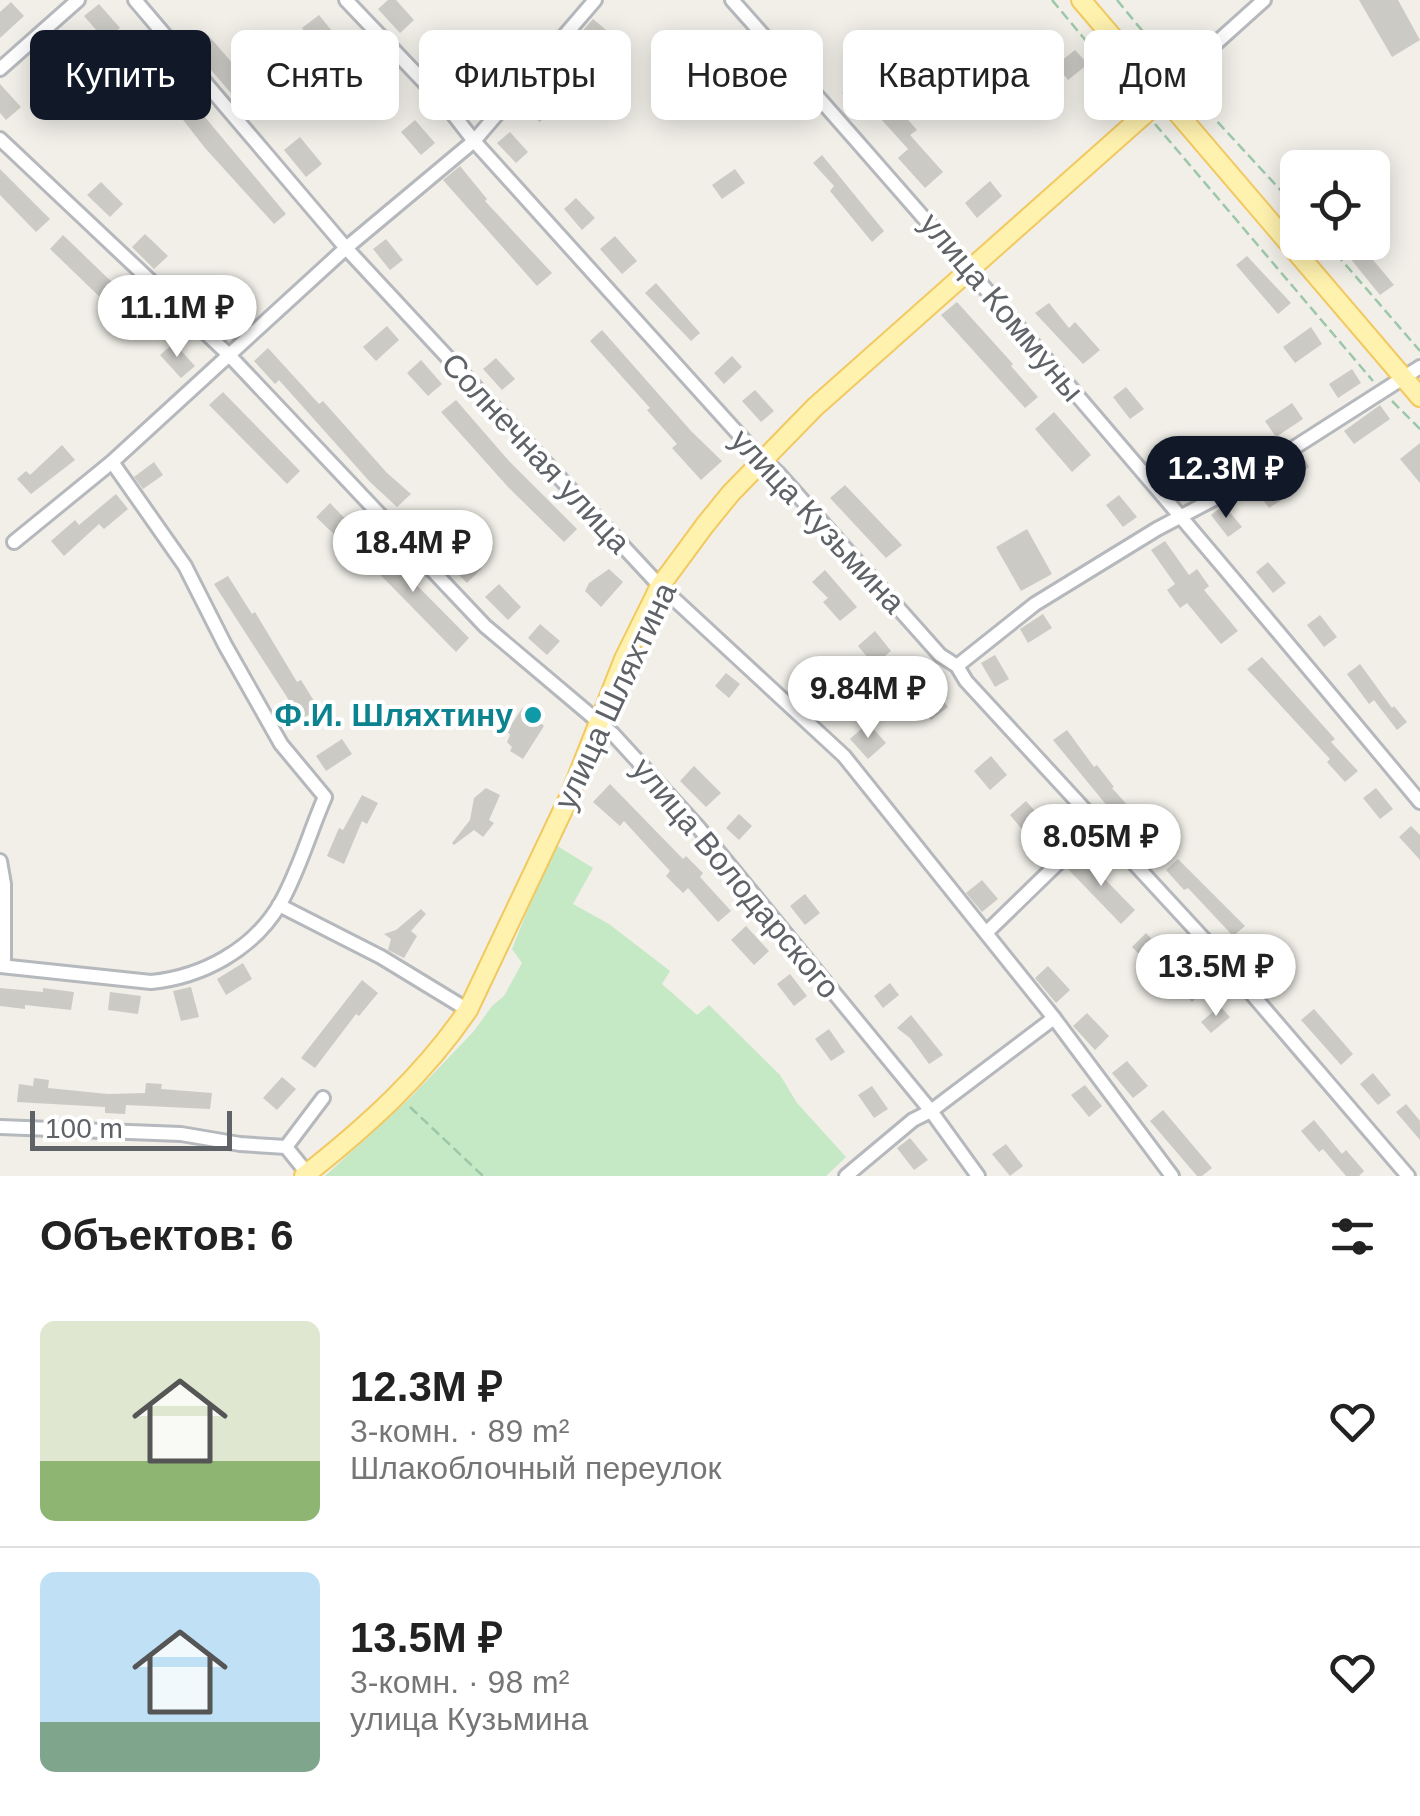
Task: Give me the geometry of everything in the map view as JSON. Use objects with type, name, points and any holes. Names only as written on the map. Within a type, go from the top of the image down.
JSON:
[{"type":"main road","points":[[1082,0],[1107,30]]},
{"type":"main road","name":"улица Шляхтина","points":[[306,1175],[398,1096],[447,1041],[468,1010],[570,793],[624,659],[660,586],[705,525],[763,460],[869,357],[1138,120]]},
{"type":"main road","points":[[1183,120],[1412,373],[1420,397]]},
{"type":"street","points":[[0,69],[78,0]]},
{"type":"street","name":"Солнечная улица","points":[[136,0],[346,248],[660,586],[844,756],[1054,1018],[1172,1176]]},
{"type":"street","name":"улица Кузьмина","points":[[346,0],[446,105],[474,141],[940,655],[957,666],[966,682],[1096,826],[1215,951],[1408,1176]]},
{"type":"street","points":[[14,542],[112,462],[346,248],[474,141],[595,0]]},
{"type":"street","name":"улица Коммуны","points":[[732,0],[1184,517],[1420,802]]},
{"type":"street","points":[[1222,39],[1264,0]]},
{"type":"street","name":"улица Володарского","points":[[0,139],[228,354],[484,626],[612,734],[698,827],[931,1111],[978,1176]]},
{"type":"street","points":[[957,666],[1035,604],[1157,529],[1184,517],[1412,373]]},
{"type":"street","points":[[0,860],[4,884],[2,966],[132,980],[173,980],[234,953],[279,905],[326,796],[280,744],[185,566],[112,462]]},
{"type":"street","points":[[986,933],[1096,826]]},
{"type":"street","points":[[279,905],[381,957],[468,1010]]},
{"type":"street","points":[[846,1176],[913,1120],[931,1111],[1054,1018]]},
{"type":"street","points":[[286,1147],[323,1098]]},
{"type":"street","points":[[0,1127],[181,1134],[286,1147]]},
{"type":"street","points":[[286,1147],[306,1175]]},
{"type":"path","points":[[1052,0],[1084,38]]},
{"type":"path","points":[[1116,0],[1141,30]]},
{"type":"path","points":[[1152,120],[1383,392],[1420,429]]},
{"type":"path","points":[[1216,120],[1280,190]]},
{"type":"path","points":[[1342,260],[1420,351]]},
{"type":"path","points":[[398,1096],[483,1176]]},
{"type":"green space","points":[[554,844],[593,868],[573,904],[609,924],[670,971],[662,984],[697,1015],[709,1005],[780,1075],[797,1103],[846,1157],[826,1176],[325,1176],[411,1097],[504,996],[522,963],[512,949]]},
{"type":"building","points":[[388,0],[396,0],[414,20],[400,33],[378,9]]},
{"type":"building","points":[[1359,0],[1398,0],[1420,40],[1392,57]]},
{"type":"building","points":[[11,2],[24,16],[0,38],[0,12]]},
{"type":"building","points":[[99,4],[120,28],[96,30],[84,16]]},
{"type":"building","points":[[319,15],[331,30],[304,30]]},
{"type":"building","points":[[593,19],[606,30],[583,30]]},
{"type":"building","points":[[211,38],[231,62],[231,93],[211,70]]},
{"type":"building","points":[[1075,50],[1084,60],[1084,67],[1068,80],[1064,75],[1064,59]]},
{"type":"building","points":[[0,84],[21,107],[6,120],[0,113]]},
{"type":"building","points":[[183,120],[207,120],[286,214],[274,224]]},
{"type":"building","points":[[415,120],[435,143],[421,155],[401,132]]},
{"type":"building","points":[[882,120],[908,120],[917,130],[910,135],[943,172],[925,188],[898,158],[908,149]]},
{"type":"building","points":[[510,132],[528,152],[516,163],[497,143]]},
{"type":"building","points":[[300,137],[322,164],[306,177],[284,150]]},
{"type":"building","points":[[822,155],[884,231],[872,242],[830,191],[834,186],[813,163]]},
{"type":"building","points":[[460,166],[485,201],[552,273],[537,286],[443,180]]},
{"type":"building","points":[[0,169],[50,219],[36,232],[0,195]]},
{"type":"building","points":[[735,169],[745,183],[722,199],[712,185]]},
{"type":"building","points":[[990,181],[1002,196],[977,218],[965,203]]},
{"type":"building","points":[[101,182],[123,204],[110,217],[87,195]]},
{"type":"building","points":[[576,198],[595,218],[582,230],[564,209]]},
{"type":"building","points":[[145,234],[168,256],[154,269],[132,247]]},
{"type":"building","points":[[63,235],[118,288],[104,301],[50,249]]},
{"type":"building","points":[[615,236],[637,261],[622,274],[600,249]]},
{"type":"building","points":[[386,239],[403,260],[390,270],[373,249]]},
{"type":"building","points":[[1247,256],[1291,303],[1278,314],[1236,265]]},
{"type":"building","points":[[1352,260],[1373,260],[1394,285],[1380,295]]},
{"type":"building","points":[[656,283],[700,333],[691,341],[645,293]]},
{"type":"building","points":[[220,285],[247,315],[228,331],[201,301]]},
{"type":"building","points":[[957,302],[1038,397],[1025,408],[941,315]]},
{"type":"building","points":[[1049,303],[1069,328],[1075,322],[1100,350],[1083,364],[1035,313]]},
{"type":"building","points":[[132,304],[154,326],[141,339],[118,317]]},
{"type":"building","points":[[387,326],[399,340],[376,361],[363,347]]},
{"type":"building","points":[[1311,327],[1322,344],[1295,363],[1283,347]]},
{"type":"building","points":[[602,330],[722,461],[701,480],[672,448],[677,444],[647,410],[650,408],[590,341]]},
{"type":"building","points":[[174,343],[195,366],[181,378],[160,355]]},
{"type":"building","points":[[268,348],[411,494],[397,507],[279,380],[275,384],[254,361]]},
{"type":"building","points":[[732,356],[742,367],[724,384],[714,373]]},
{"type":"building","points":[[496,358],[515,379],[502,390],[483,369]]},
{"type":"building","points":[[421,360],[442,384],[428,396],[407,373]]},
{"type":"building","points":[[1352,369],[1361,383],[1338,398],[1329,384]]},
{"type":"building","points":[[1126,387],[1144,409],[1130,419],[1113,397]]},
{"type":"building","points":[[755,390],[774,411],[761,422],[742,401]]},
{"type":"building","points":[[223,392],[300,471],[287,484],[209,405]]},
{"type":"building","points":[[456,400],[509,461],[577,529],[564,542],[441,412]]},
{"type":"building","points":[[1292,403],[1303,419],[1276,437],[1265,421]]},
{"type":"building","points":[[1380,405],[1390,419],[1354,444],[1344,431]]},
{"type":"building","points":[[1054,412],[1091,455],[1072,472],[1035,429]]},
{"type":"building","points":[[1420,443],[1420,483],[1400,459]]},
{"type":"building","points":[[62,445],[75,460],[31,494],[17,479],[26,471],[30,475]]},
{"type":"building","points":[[1302,454],[1309,467],[1275,487],[1283,499],[1269,508],[1253,486]]},
{"type":"building","points":[[1183,455],[1200,477],[1187,487],[1170,465]]},
{"type":"building","points":[[154,462],[163,475],[143,489],[134,477]]},
{"type":"building","points":[[845,485],[902,545],[886,558],[830,498]]},
{"type":"building","points":[[116,494],[128,509],[104,529],[99,524],[64,556],[51,541],[75,520],[79,525]]},
{"type":"building","points":[[1119,495],[1137,517],[1123,527],[1106,505]]},
{"type":"building","points":[[330,503],[352,526],[339,539],[316,517]]},
{"type":"building","points":[[1224,505],[1242,527],[1228,537],[1211,515]]},
{"type":"building","points":[[425,516],[481,569],[467,583],[412,529]]},
{"type":"building","points":[[1027,529],[1052,574],[1021,591],[996,547]]},
{"type":"building","points":[[370,538],[469,638],[456,652],[357,551]]},
{"type":"building","points":[[1165,541],[1189,575],[1197,569],[1209,586],[1204,590],[1238,631],[1221,644],[1187,603],[1180,608],[1167,590],[1175,584],[1151,550]]},
{"type":"building","points":[[1268,562],[1286,583],[1273,593],[1256,572]]},
{"type":"building","points":[[609,569],[623,582],[601,607],[585,591],[589,583]]},
{"type":"building","points":[[825,570],[857,607],[840,621],[823,602],[828,598],[812,582]]},
{"type":"building","points":[[228,576],[319,709],[301,719],[214,584]]},
{"type":"building","points":[[499,584],[521,607],[508,620],[485,597]]},
{"type":"building","points":[[1043,614],[1052,628],[1028,643],[1020,629]]},
{"type":"building","points":[[1320,615],[1337,637],[1324,647],[1307,625]]},
{"type":"building","points":[[540,624],[560,641],[547,655],[528,638]]},
{"type":"building","points":[[875,631],[891,651],[874,665],[858,646]]},
{"type":"building","points":[[995,655],[1009,679],[995,687],[981,663]]},
{"type":"building","points":[[1262,657],[1335,739],[1331,742],[1358,771],[1345,782],[1327,762],[1330,759],[1247,669]]},
{"type":"building","points":[[1360,664],[1407,722],[1397,730],[1374,700],[1369,704],[1347,674]]},
{"type":"building","points":[[726,673],[740,684],[729,698],[715,686]]},
{"type":"building","points":[[922,674],[948,707],[931,720],[905,688]]},
{"type":"building","points":[[523,707],[544,726],[523,759],[510,751],[507,731]]},
{"type":"building","points":[[868,723],[886,743],[868,759],[850,739]]},
{"type":"building","points":[[1067,730],[1140,819],[1127,830],[1053,740]]},
{"type":"building","points":[[342,739],[352,754],[326,771],[316,756]]},
{"type":"building","points":[[991,756],[1007,775],[990,790],[974,771]]},
{"type":"building","points":[[694,766],[721,793],[706,807],[680,781]]},
{"type":"building","points":[[610,784],[683,859],[686,856],[703,873],[700,877],[731,911],[718,922],[688,888],[683,893],[666,876],[670,871],[624,821],[620,826],[593,802]]},
{"type":"building","points":[[486,788],[500,795],[489,820],[494,823],[483,837],[474,830],[454,845],[470,820],[474,798]]},
{"type":"building","points":[[1376,788],[1393,809],[1380,819],[1363,798]]},
{"type":"building","points":[[362,795],[378,803],[367,824],[362,821],[344,864],[327,856],[339,828],[343,830]]},
{"type":"building","points":[[1026,801],[1043,820],[1026,834],[1010,815]]},
{"type":"building","points":[[739,814],[752,826],[739,840],[726,828]]},
{"type":"building","points":[[1411,826],[1420,835],[1420,860],[1399,837]]},
{"type":"building","points":[[1081,855],[1135,910],[1121,924],[1067,868]]},
{"type":"building","points":[[1178,859],[1245,926],[1233,936],[1188,888],[1184,890],[1166,870]]},
{"type":"building","points":[[982,880],[998,899],[982,912],[966,893]]},
{"type":"building","points":[[805,894],[820,913],[805,925],[790,906]]},
{"type":"building","points":[[421,909],[426,914],[411,931],[417,936],[404,958],[388,950],[391,939],[384,934],[396,930]]},
{"type":"building","points":[[746,926],[769,951],[754,965],[731,940]]},
{"type":"building","points":[[1146,933],[1206,989],[1192,1002],[1132,947]]},
{"type":"building","points":[[1271,960],[1290,981],[1277,991],[1259,971]]},
{"type":"building","points":[[243,963],[252,979],[226,995],[217,979]]},
{"type":"building","points":[[1048,966],[1070,990],[1056,1003],[1035,978]]},
{"type":"building","points":[[790,974],[807,996],[794,1006],[777,984]]},
{"type":"building","points":[[362,980],[378,993],[359,1016],[356,1014],[315,1068],[301,1058]]},
{"type":"building","points":[[890,983],[899,995],[883,1008],[874,996]]},
{"type":"building","points":[[191,987],[199,1017],[181,1021],[173,991]]},
{"type":"building","points":[[0,988],[74,992],[71,1010],[0,1006]]},
{"type":"building","points":[[110,992],[141,996],[138,1014],[108,1010]]},
{"type":"building","points":[[1220,1006],[1230,1017],[1211,1033],[1201,1022]]},
{"type":"building","points":[[1314,1009],[1353,1054],[1341,1065],[1301,1020]]},
{"type":"building","points":[[1087,1013],[1109,1036],[1095,1050],[1073,1026]]},
{"type":"building","points":[[911,1015],[943,1055],[929,1064],[910,1038],[897,1028]]},
{"type":"building","points":[[829,1029],[845,1052],[831,1061],[815,1039]]},
{"type":"building","points":[[1127,1061],[1148,1086],[1133,1098],[1112,1073]]},
{"type":"building","points":[[1373,1073],[1391,1095],[1378,1105],[1360,1084]]},
{"type":"building","points":[[282,1077],[296,1089],[277,1110],[263,1098]]},
{"type":"building","points":[[34,1078],[49,1080],[48,1088],[108,1094],[145,1093],[146,1083],[162,1084],[161,1089],[212,1093],[210,1109],[126,1105],[125,1114],[105,1113],[105,1107],[17,1102],[19,1084],[33,1086]]},
{"type":"building","points":[[1085,1085],[1102,1106],[1089,1117],[1071,1095]]},
{"type":"building","points":[[872,1086],[888,1109],[874,1118],[858,1095]]},
{"type":"building","points":[[1406,1104],[1420,1121],[1420,1140],[1396,1112]]},
{"type":"building","points":[[1163,1110],[1212,1168],[1202,1176],[1197,1176],[1150,1121]]},
{"type":"building","points":[[1314,1120],[1342,1154],[1346,1150],[1364,1171],[1359,1176],[1346,1176],[1301,1131]]},
{"type":"building","points":[[910,1138],[928,1160],[914,1170],[897,1148]]},
{"type":"building","points":[[1006,1144],[1023,1166],[1010,1176],[992,1154]]},
{"type":"place","name":"Ф.И. Шляхтину","points":[[533,715]]}]
